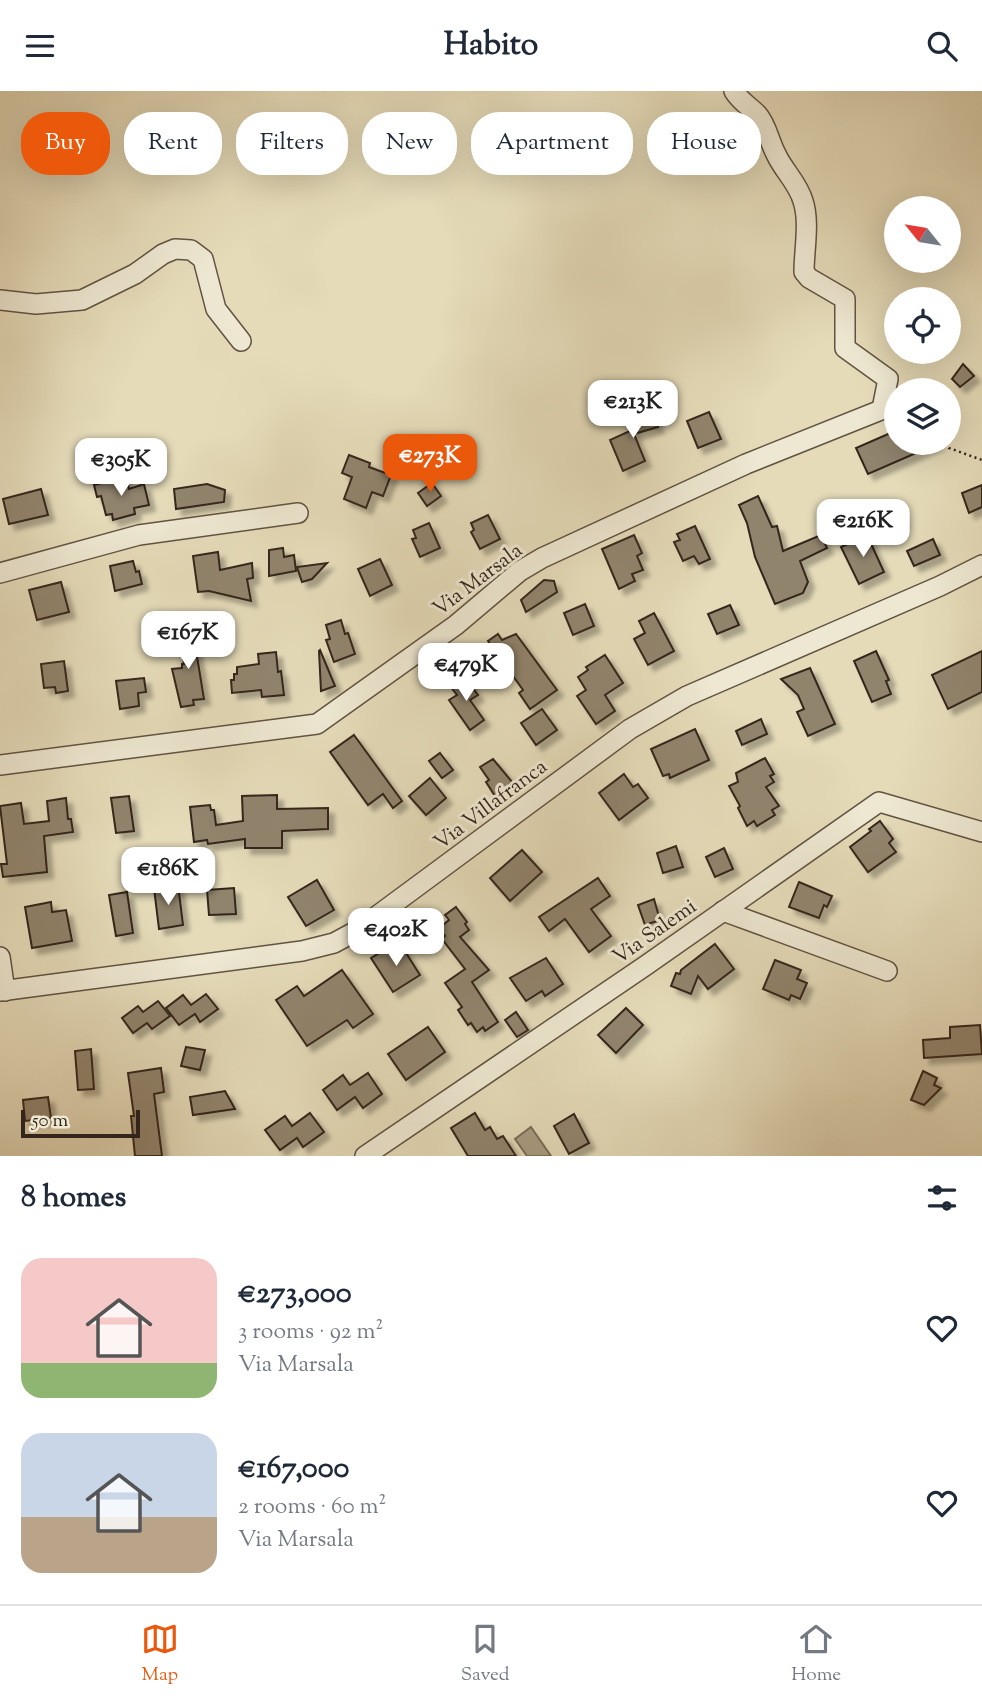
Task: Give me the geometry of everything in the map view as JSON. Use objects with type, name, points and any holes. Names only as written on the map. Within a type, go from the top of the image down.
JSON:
[{"type":"street","points":[[734,91],[757,115],[803,201],[806,218],[804,272],[809,278],[845,299],[845,348],[887,378]]},
{"type":"street","points":[[0,300],[36,304],[82,300],[135,274],[163,254],[175,249],[191,250],[204,259],[216,309],[241,341]]},
{"type":"street","name":"Via Marsala","points":[[0,765],[317,724],[456,625],[520,571],[542,558],[746,464],[884,409]]},
{"type":"street","points":[[0,573],[139,535],[298,513]]},
{"type":"street","name":"Via Villafranca","points":[[2,991],[302,951],[334,943],[358,930],[630,729],[660,711],[687,696],[940,586],[982,565]]},
{"type":"street","name":"Via Salemi","points":[[365,1156],[879,802],[982,832]]},
{"type":"street","points":[[723,911],[887,971]]},
{"type":"street","points":[[0,957],[2,991]]},
{"type":"path","points":[[961,452],[982,460]]},
{"type":"shaded area","points":[[531,1127],[551,1156],[527,1156],[515,1139]]},
{"type":"building","points":[[963,364],[974,376],[961,386],[961,378],[953,378]]},
{"type":"building","points":[[653,411],[658,427],[634,434],[645,461],[623,471],[610,440],[630,431],[627,418]]},
{"type":"building","points":[[709,412],[721,439],[698,448],[687,421]]},
{"type":"building","points":[[884,436],[884,455],[912,455],[868,474],[856,448]]},
{"type":"building","points":[[349,455],[370,463],[369,467],[391,475],[383,496],[372,492],[366,508],[344,499],[352,477],[342,473]]},
{"type":"building","points":[[126,477],[129,489],[144,484],[149,505],[134,508],[135,514],[113,520],[112,514],[106,515],[101,496],[97,497],[94,485]]},
{"type":"building","points":[[432,483],[441,496],[427,506],[418,493]]},
{"type":"building","points":[[207,484],[225,490],[224,502],[176,509],[174,489]]},
{"type":"building","points":[[982,485],[982,507],[969,513],[962,493]]},
{"type":"building","points":[[41,489],[48,515],[9,524],[3,499]]},
{"type":"building","points":[[758,496],[772,527],[777,526],[783,551],[821,535],[827,548],[800,561],[808,582],[803,593],[775,604],[755,557],[747,523],[739,505]]},
{"type":"building","points":[[896,505],[902,521],[880,530],[874,514]]},
{"type":"building","points":[[488,515],[500,539],[480,549],[471,532],[474,530],[471,523]]},
{"type":"building","points":[[429,523],[440,548],[420,557],[412,539],[416,538],[413,530]]},
{"type":"building","points":[[695,526],[710,559],[699,564],[694,556],[683,561],[674,542],[680,540],[677,534]]},
{"type":"building","points":[[634,535],[642,553],[637,556],[643,570],[632,574],[635,581],[619,589],[602,549]]},
{"type":"building","points":[[867,535],[884,572],[859,584],[841,547]]},
{"type":"building","points":[[933,539],[940,555],[914,566],[907,551]]},
{"type":"building","points":[[283,548],[284,557],[294,555],[296,571],[269,576],[269,550]]},
{"type":"building","points":[[218,552],[220,570],[252,563],[253,578],[247,579],[251,601],[209,591],[198,592],[193,556]]},
{"type":"building","points":[[380,559],[392,585],[370,596],[358,569]]},
{"type":"building","points":[[133,561],[142,584],[115,591],[110,566]]},
{"type":"building","points":[[327,563],[312,579],[302,582],[297,567]]},
{"type":"building","points":[[544,580],[554,581],[557,592],[526,612],[521,600]]},
{"type":"building","points":[[61,582],[69,612],[37,620],[29,590]]},
{"type":"building","points":[[585,604],[594,626],[573,635],[564,613]]},
{"type":"building","points":[[730,605],[739,625],[717,634],[708,614]]},
{"type":"building","points":[[654,613],[674,651],[648,665],[634,639],[645,633],[639,621]]},
{"type":"building","points":[[341,620],[355,654],[334,662],[326,640],[330,639],[326,625]]},
{"type":"building","points":[[192,626],[204,699],[193,700],[194,705],[181,707],[172,669],[182,668],[184,664],[179,628]]},
{"type":"building","points":[[498,634],[502,640],[516,634],[557,690],[530,709],[519,693],[523,690],[488,641]]},
{"type":"building","points":[[319,651],[335,686],[321,691]]},
{"type":"building","points":[[876,651],[889,680],[886,681],[891,694],[872,702],[854,661]]},
{"type":"building","points":[[982,651],[982,692],[948,709],[932,675]]},
{"type":"building","points":[[276,652],[284,695],[262,697],[261,690],[232,693],[231,680],[234,680],[234,674],[237,674],[237,667],[259,664],[258,654]]},
{"type":"building","points":[[605,655],[623,683],[605,695],[615,711],[596,724],[577,696],[586,690],[578,677],[588,670],[586,667]]},
{"type":"building","points":[[64,661],[68,691],[56,693],[55,687],[44,688],[41,664]]},
{"type":"building","points":[[810,668],[835,724],[808,736],[797,712],[804,709],[798,695],[781,679]]},
{"type":"building","points":[[463,675],[478,695],[470,700],[484,720],[470,730],[449,700],[457,695],[450,686]]},
{"type":"building","points":[[144,678],[146,692],[138,693],[139,706],[120,709],[116,681]]},
{"type":"building","points":[[542,709],[557,730],[536,745],[521,723]]},
{"type":"building","points":[[761,719],[767,734],[742,745],[736,731]]},
{"type":"building","points":[[695,729],[709,760],[670,778],[669,774],[663,776],[651,749]]},
{"type":"building","points":[[354,735],[402,801],[393,808],[383,794],[368,805],[330,752]]},
{"type":"building","points":[[440,753],[453,770],[442,778],[429,761]]},
{"type":"building","points":[[765,758],[774,774],[770,776],[774,782],[766,787],[779,806],[772,810],[775,815],[757,826],[754,821],[747,826],[729,786],[738,782],[736,773]]},
{"type":"building","points":[[493,759],[513,783],[495,796],[480,767]]},
{"type":"building","points":[[624,774],[633,787],[638,784],[648,798],[619,820],[599,793]]},
{"type":"building","points":[[430,778],[446,798],[426,815],[409,796]]},
{"type":"building","points":[[277,795],[277,809],[328,808],[328,829],[282,831],[282,848],[245,848],[245,839],[208,844],[207,840],[194,842],[190,807],[210,805],[211,810],[214,810],[216,825],[243,821],[242,796]]},
{"type":"building","points":[[129,796],[134,831],[116,833],[111,798]]},
{"type":"building","points":[[66,798],[68,819],[71,819],[73,832],[44,836],[47,872],[3,877],[1,864],[7,864],[0,806],[21,803],[24,824],[49,821],[47,801]]},
{"type":"building","points":[[880,821],[893,839],[889,843],[896,852],[868,872],[850,847]]},
{"type":"building","points":[[676,846],[683,867],[663,873],[657,853]]},
{"type":"building","points":[[724,848],[733,869],[715,877],[706,857]]},
{"type":"building","points":[[522,850],[542,872],[510,901],[490,878]]},
{"type":"building","points":[[598,878],[610,896],[591,909],[611,936],[589,952],[565,919],[549,931],[539,917]]},
{"type":"building","points":[[317,880],[334,910],[306,926],[288,897]]},
{"type":"building","points":[[799,882],[832,896],[827,907],[824,905],[819,918],[789,907]]},
{"type":"building","points":[[178,885],[183,925],[159,929],[154,888]]},
{"type":"building","points":[[234,888],[236,914],[209,915],[207,890]]},
{"type":"building","points":[[127,892],[133,933],[116,936],[109,895]]},
{"type":"building","points":[[654,899],[660,920],[645,925],[638,905]]},
{"type":"building","points":[[51,902],[52,912],[66,910],[72,941],[32,948],[25,907]]},
{"type":"building","points":[[456,907],[467,922],[465,924],[469,930],[460,937],[489,970],[472,982],[498,1022],[485,1031],[483,1027],[477,1032],[471,1023],[468,1025],[458,1010],[462,1007],[445,983],[465,969],[442,939],[445,936],[439,928],[449,920],[445,915]]},
{"type":"building","points":[[715,944],[734,969],[708,989],[698,976],[691,994],[671,986],[676,973],[680,974],[681,970]]},
{"type":"building","points":[[401,945],[420,975],[393,992],[371,958],[386,949],[388,953]]},
{"type":"building","points":[[546,958],[563,984],[545,996],[542,991],[526,1001],[510,978]]},
{"type":"building","points":[[775,960],[801,970],[797,979],[807,983],[800,999],[791,995],[789,1000],[763,989]]},
{"type":"building","points":[[342,970],[373,1014],[353,1028],[347,1020],[307,1046],[276,1000],[297,986],[304,996]]},
{"type":"building","points":[[206,994],[218,1009],[200,1022],[195,1014],[179,1025],[166,1008],[183,995],[191,1005]]},
{"type":"building","points":[[158,1001],[170,1016],[152,1029],[147,1023],[133,1033],[122,1018],[138,1006],[143,1012]]},
{"type":"building","points":[[626,1008],[643,1025],[616,1053],[598,1035]]},
{"type":"building","points":[[516,1012],[528,1030],[517,1037],[505,1020]]},
{"type":"building","points":[[980,1025],[982,1054],[924,1058],[923,1040],[950,1038],[950,1027]]},
{"type":"building","points":[[428,1027],[445,1052],[406,1080],[388,1054]]},
{"type":"building","points":[[186,1047],[205,1050],[200,1070],[181,1066]]},
{"type":"building","points":[[91,1049],[94,1089],[78,1090],[75,1051]]},
{"type":"building","points":[[161,1068],[164,1092],[154,1094],[162,1156],[135,1156],[131,1116],[134,1116],[128,1073]]},
{"type":"building","points":[[923,1071],[937,1078],[934,1085],[941,1088],[924,1105],[911,1100]]},
{"type":"building","points":[[368,1073],[382,1094],[363,1108],[355,1097],[337,1110],[323,1090],[343,1075],[350,1085]]},
{"type":"building","points":[[225,1091],[235,1109],[193,1115],[190,1097]]},
{"type":"building","points":[[48,1097],[51,1118],[25,1121],[23,1100]]},
{"type":"building","points":[[310,1113],[324,1132],[303,1147],[297,1138],[280,1150],[265,1130],[285,1116],[292,1126]]},
{"type":"building","points":[[475,1113],[485,1130],[490,1127],[497,1139],[503,1136],[516,1156],[468,1156],[451,1128]]},
{"type":"building","points":[[574,1114],[589,1143],[569,1154],[554,1126]]}]
